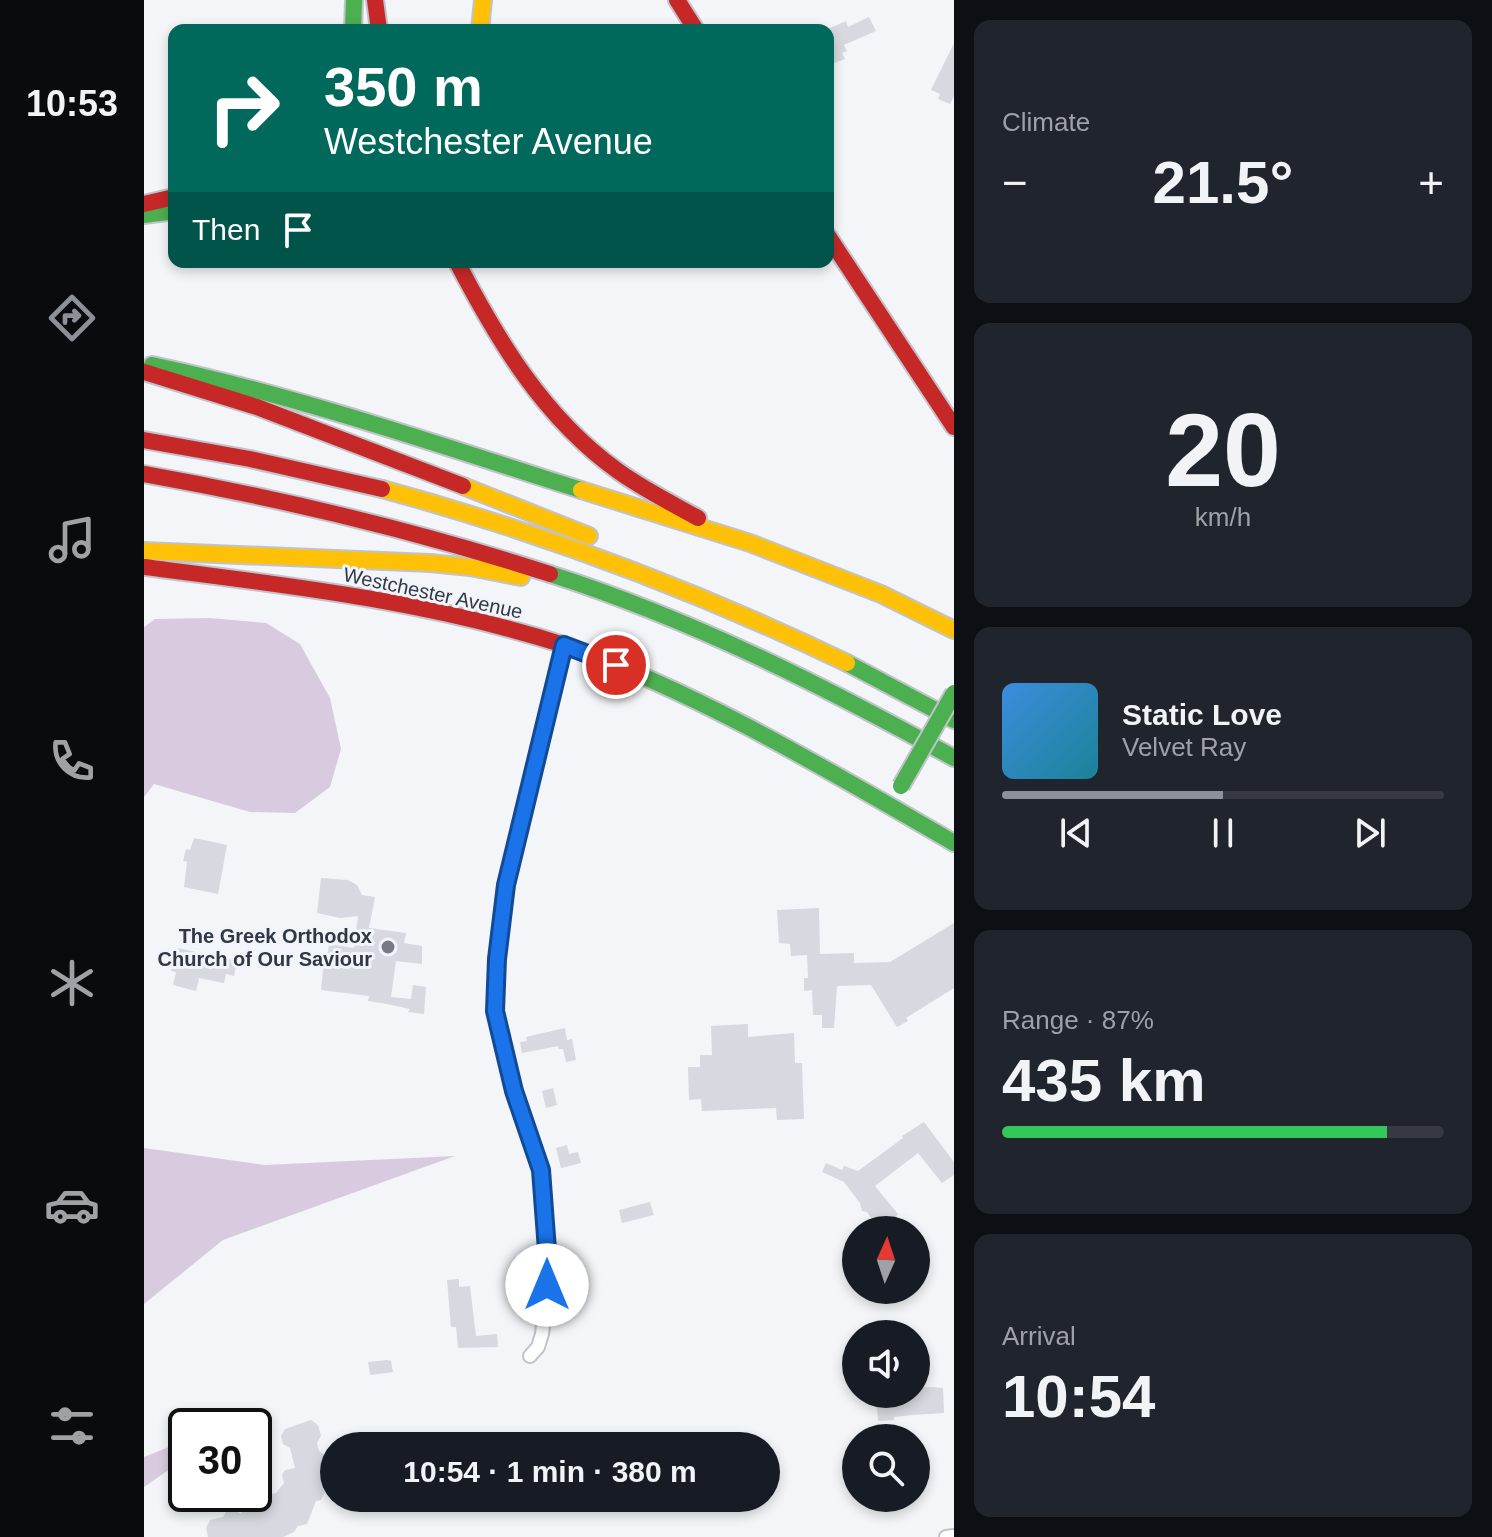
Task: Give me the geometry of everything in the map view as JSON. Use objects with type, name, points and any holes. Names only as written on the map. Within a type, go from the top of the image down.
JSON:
[{"type":"main road","points":[[353,24],[354,0]]},
{"type":"main road","points":[[375,0],[378,24]]},
{"type":"main road","points":[[481,24],[483,0]]},
{"type":"main road","points":[[677,0],[692,24]]},
{"type":"main road","points":[[144,204],[168,198]]},
{"type":"main road","points":[[144,215],[168,212]]},
{"type":"main road","points":[[834,245],[954,427]]},
{"type":"main road","points":[[460,268],[508,357],[573,435],[639,487],[750,543]]},
{"type":"main road","points":[[144,364],[218,379],[307,403],[750,543],[881,594],[954,630]]},
{"type":"main road","points":[[144,372],[218,393],[293,420],[597,540],[703,596]]},
{"type":"main road","points":[[144,440],[292,467],[435,503],[577,547],[703,596],[828,653],[954,720]]},
{"type":"main road","points":[[144,474],[287,500],[410,530],[541,570],[649,609],[803,678],[954,758]]},
{"type":"main road","points":[[144,551],[470,567],[512,574],[649,609]]},
{"type":"main road","name":"Westchester Avenue","points":[[144,567],[420,606],[564,645],[645,677],[721,713],[954,843]]},
{"type":"main road","points":[[890,807],[954,693]]},
{"type":"street","points":[[530,1356],[538,1347],[542,1334],[546,1300],[547,1250],[541,1170],[514,1091],[495,1011],[497,959],[506,885],[564,645]]},
{"type":"street","points":[[946,1537],[954,1536]]},
{"type":"shaded area","points":[[210,618],[266,623],[300,644],[330,698],[341,749],[330,787],[295,813],[250,812],[154,784],[144,797],[144,627],[155,619]]},
{"type":"shaded area","points":[[144,1148],[265,1165],[455,1156],[223,1240],[144,1304]]},
{"type":"shaded area","points":[[168,1447],[168,1470],[144,1487],[144,1457]]},
{"type":"building","points":[[869,17],[876,31],[844,45],[847,51],[842,53],[845,59],[834,63],[834,26],[846,21],[848,27]]},
{"type":"building","points":[[954,43],[954,96],[950,104],[938,99],[940,94],[931,90]]},
{"type":"building","points":[[194,838],[227,845],[218,894],[184,887],[187,862],[183,861],[186,849],[190,850]]},
{"type":"building","name":"The Greek Orthodox Church of Our Saviour","points":[[321,878],[348,880],[357,885],[362,895],[375,897],[369,928],[406,933],[404,943],[422,946],[422,964],[396,961],[391,997],[411,999],[413,985],[426,987],[424,1014],[368,1001],[369,996],[321,990],[325,952],[328,952],[329,944],[354,948],[358,916],[340,918],[317,913]]},
{"type":"building","points":[[819,908],[820,954],[854,953],[854,963],[890,962],[954,923],[954,988],[897,1027],[871,985],[837,986],[834,1028],[822,1028],[822,1015],[813,1015],[812,990],[804,991],[804,978],[808,978],[807,955],[791,956],[790,944],[779,943],[777,910]]},
{"type":"building","points":[[178,948],[237,961],[234,976],[226,974],[224,983],[199,978],[196,991],[173,985],[176,972],[171,971]]},
{"type":"building","points":[[748,1024],[748,1037],[794,1033],[795,1063],[802,1063],[804,1119],[777,1120],[776,1108],[702,1111],[701,1099],[689,1100],[688,1067],[700,1067],[700,1055],[712,1055],[711,1026]]},
{"type":"building","points":[[565,1028],[567,1040],[572,1039],[576,1060],[566,1062],[563,1049],[558,1046],[522,1053],[520,1042],[527,1041],[526,1037]]},
{"type":"building","points":[[553,1088],[557,1105],[546,1108],[542,1091]]},
{"type":"building","points":[[924,1122],[954,1162],[954,1175],[942,1183],[918,1153],[875,1186],[898,1214],[896,1216],[870,1216],[862,1211],[860,1203],[844,1182],[822,1172],[826,1163],[842,1170],[844,1166],[858,1171]]},
{"type":"building","points":[[567,1145],[569,1154],[578,1152],[581,1163],[561,1168],[556,1148]]},
{"type":"building","points":[[650,1202],[654,1215],[622,1223],[619,1210]]},
{"type":"building","points":[[459,1279],[459,1287],[470,1286],[476,1336],[497,1334],[498,1347],[458,1348],[456,1327],[451,1327],[447,1280]]},
{"type":"building","points":[[391,1361],[393,1372],[370,1375],[368,1362]]},
{"type":"building","points":[[930,1387],[943,1388],[944,1413],[878,1421],[877,1408],[930,1408]]},
{"type":"building","points":[[311,1420],[318,1425],[320,1432],[317,1443],[320,1452],[320,1500],[316,1501],[307,1524],[298,1526],[294,1532],[283,1537],[208,1537],[206,1528],[210,1520],[223,1517],[226,1512],[272,1512],[272,1494],[284,1483],[282,1475],[285,1470],[295,1468],[290,1448],[283,1444],[281,1436],[285,1429]]},
{"type":"traffic: fast","points":[[353,24],[354,0]]},
{"type":"traffic: fast","points":[[144,215],[168,212]]},
{"type":"traffic: fast","points":[[152,365],[314,406],[581,490]]},
{"type":"traffic: fast","points":[[550,574],[706,633],[856,705],[954,758]]},
{"type":"traffic: fast","points":[[564,645],[715,710],[812,761],[954,843]]},
{"type":"traffic: fast","points":[[847,663],[954,720]]},
{"type":"traffic: fast","points":[[901,786],[954,693]]},
{"type":"traffic: slow","points":[[481,24],[483,0]]},
{"type":"traffic: slow","points":[[463,486],[589,536]]},
{"type":"traffic: slow","points":[[382,489],[502,524],[618,565],[733,611],[847,663]]},
{"type":"traffic: slow","points":[[581,490],[750,543],[881,594],[954,630]]},
{"type":"traffic: slow","points":[[144,551],[430,563],[521,577]]},
{"type":"traffic: jam","points":[[375,0],[378,24]]},
{"type":"traffic: jam","points":[[677,0],[692,24]]},
{"type":"traffic: jam","points":[[144,204],[168,198]]},
{"type":"traffic: jam","points":[[834,245],[954,427]]},
{"type":"traffic: jam","points":[[460,268],[506,349],[567,427],[618,471],[698,518]]},
{"type":"traffic: jam","points":[[144,372],[257,407],[463,486]]},
{"type":"traffic: jam","points":[[144,440],[250,459],[382,489]]},
{"type":"traffic: jam","points":[[144,474],[348,517],[449,543],[550,574]]},
{"type":"traffic: jam","points":[[144,567],[356,596],[461,617],[564,645]]},
{"type":"place","name":"The Greek Orthodox Church of Our Saviour","points":[[388,947]]},
{"type":"route","points":[[547,1285],[541,1170],[514,1091],[495,1011],[497,959],[515,842],[564,645],[616,665]]}]
